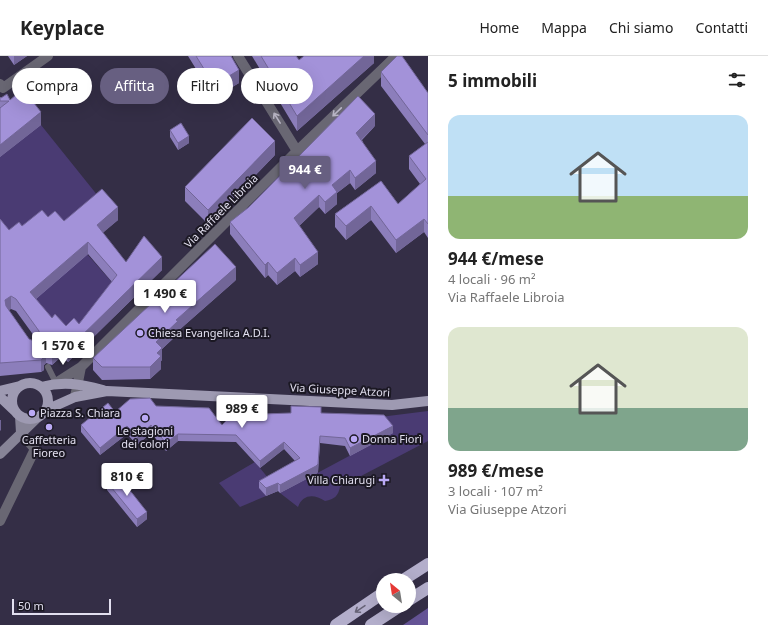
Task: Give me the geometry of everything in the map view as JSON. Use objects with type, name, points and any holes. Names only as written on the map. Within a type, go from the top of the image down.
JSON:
[{"type":"highway","points":[[414,573],[428,564]]},
{"type":"highway","points":[[416,596],[428,588]]},
{"type":"highway","points":[[336,625],[376,598]]},
{"type":"highway","points":[[371,625],[389,613]]},
{"type":"main road","name":"Via Giuseppe Atzori","points":[[0,390],[30,383],[41,387],[56,383],[78,384],[107,391],[392,405],[428,401]]},
{"type":"main road","points":[[18,414],[12,401],[13,395],[20,386]]},
{"type":"main road","points":[[41,387],[47,394],[48,400],[46,410]]},
{"type":"main road","name":"Via Giuseppe Atzori","points":[[37,418],[46,410],[76,397],[107,391]]},
{"type":"main road","points":[[0,397],[18,414],[31,419],[37,418]]},
{"type":"street","points":[[3,90],[48,56]]},
{"type":"street","points":[[238,56],[297,151]]},
{"type":"street","name":"Via Raffaele Libroia","points":[[56,383],[81,367],[297,151],[396,56]]},
{"type":"street","points":[[76,397],[81,367]]},
{"type":"street","points":[[0,521],[35,449],[21,433],[18,414]]},
{"type":"street","points":[[0,454],[37,418]]},
{"type":"lane","points":[[48,367],[56,383]]},
{"type":"shaded area","points":[[41,125],[102,201],[79,221],[30,232],[0,232],[0,157]]},
{"type":"shaded area","points":[[87,254],[117,288],[66,339],[30,304]]},
{"type":"shaded area","points":[[428,411],[428,441],[340,487],[334,498],[325,501],[317,497],[309,496],[300,503],[298,507],[280,493],[392,433],[380,417]]},
{"type":"shaded area","points":[[255,462],[269,479],[259,487],[266,496],[240,507],[219,483]]},
{"type":"shaded area","points":[[428,608],[428,625],[403,625]]},
{"type":"building","points":[[196,56],[231,56],[239,70],[233,74],[233,68],[203,68]]},
{"type":"building","points":[[261,56],[296,56],[299,60],[304,56],[364,56],[313,102],[313,68],[268,68]]},
{"type":"building","points":[[397,56],[402,56],[428,93],[428,135],[381,72]]},
{"type":"building","points":[[7,94],[10,100],[12,98],[12,104],[35,104],[41,112],[0,145],[0,108],[9,101],[0,101],[0,97],[1,98]]},
{"type":"building","points":[[358,96],[375,114],[356,133],[376,161],[355,178],[350,170],[332,185],[337,192],[325,202],[319,195],[294,218],[318,252],[300,265],[295,258],[277,273],[268,262],[265,265],[230,222],[249,207]]},
{"type":"building","points":[[290,104],[310,104],[297,116]]},
{"type":"building","points":[[252,118],[275,141],[208,210],[185,187]]},
{"type":"building","points":[[181,123],[189,136],[178,143],[170,130]]},
{"type":"building","points":[[428,142],[428,224],[424,219],[396,240],[371,206],[346,226],[335,214],[381,181],[398,204],[426,179],[409,156]]},
{"type":"building","points":[[102,189],[118,207],[97,225],[126,262],[144,236],[162,257],[68,349],[63,345],[68,338],[52,352],[46,351],[41,360],[0,363],[0,219],[9,230],[19,222],[22,226],[42,210],[48,217],[55,211],[64,221]],"holes":[[[88,242],[117,275],[79,324],[74,318],[66,326],[55,314],[52,318],[30,292]],[[11,296],[16,299],[39,331],[40,337],[37,340],[34,341],[29,339],[6,306],[5,300]]]},
{"type":"building","points":[[215,244],[236,267],[176,320],[178,321],[156,342],[162,348],[157,353],[161,356],[150,367],[102,367],[93,358]]},
{"type":"building","points":[[150,398],[156,406],[209,408],[222,425],[238,409],[236,403],[264,403],[263,414],[291,413],[291,406],[321,407],[321,413],[384,415],[393,426],[350,448],[345,438],[320,436],[318,464],[316,466],[280,485],[278,483],[266,488],[259,481],[300,458],[284,442],[260,461],[236,435],[178,434],[166,443],[151,425],[137,437],[127,426],[100,448],[81,425],[108,403],[115,412],[130,399]]},
{"type":"building","points":[[117,474],[147,512],[137,519],[107,482]]},
{"type":"place","name":"Chiesa Evangelica A.D.I.","points":[[140,333]]},
{"type":"place","name":"Piazza S. Chiara","points":[[32,413]]},
{"type":"place","name":"Le stagioni dei colori","points":[[145,418]]},
{"type":"place","name":"Caffetteria Fioreo","points":[[49,427]]},
{"type":"place","name":"Donna Fiorì","points":[[354,439]]},
{"type":"place","name":"Villa Chiarugi","points":[[384,480]]}]
